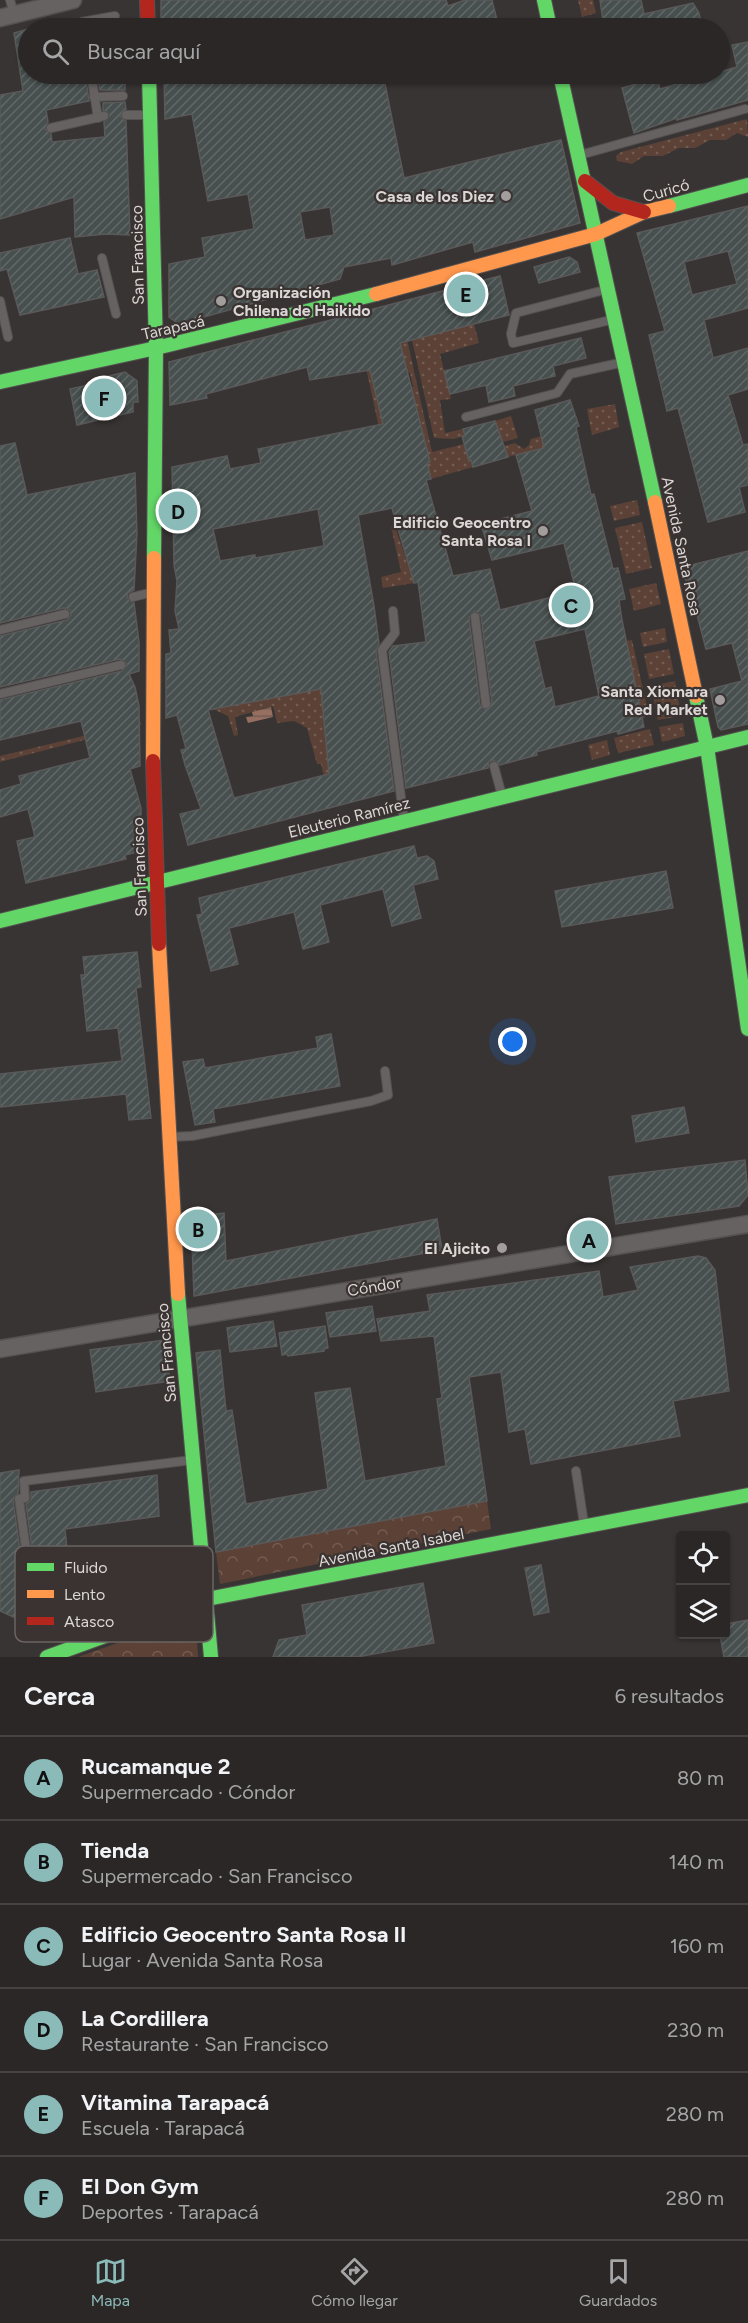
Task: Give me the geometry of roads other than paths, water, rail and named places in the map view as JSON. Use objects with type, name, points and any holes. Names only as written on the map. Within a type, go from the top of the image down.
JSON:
[{"type":"main road","points":[[147,0],[148,18]]},
{"type":"main road","points":[[544,0],[548,18]]},
{"type":"main road","name":"San Francisco","points":[[149,84],[156,348],[153,592],[147,660],[156,883],[179,1319],[201,1546]]},
{"type":"main road","name":"Avenida Santa Rosa","points":[[562,84],[625,362],[707,747],[748,1029]]},
{"type":"main road","points":[[585,181],[613,203],[644,212]]},
{"type":"main road","name":"Curicó","points":[[596,234],[644,212],[748,185]]},
{"type":"main road","name":"Tarapacá","points":[[0,382],[156,348],[404,287],[596,234]]},
{"type":"main road","name":"Eleuterio Ramírez","points":[[0,921],[748,737]]},
{"type":"main road","name":"Avenida Santa Isabel","points":[[213,1598],[748,1495]]},
{"type":"main road","name":"Avenida Santa Isabel","points":[[51,1656],[89,1642]]},
{"type":"main road","name":"San Francisco","points":[[210,1642],[211,1657]]},
{"type":"street","points":[[8,11],[73,0]]},
{"type":"street","name":"Cóndor","points":[[0,1349],[748,1224]]},
{"type":"lane","points":[[104,18],[115,16]]},
{"type":"lane","points":[[51,128],[101,117],[92,84]]},
{"type":"lane","points":[[94,97],[123,96]]},
{"type":"lane","points":[[579,155],[745,109]]},
{"type":"lane","points":[[126,115],[150,115]]},
{"type":"lane","points":[[102,258],[116,314]]},
{"type":"lane","points":[[608,289],[516,313],[511,334],[513,343],[615,318]]},
{"type":"lane","points":[[0,301],[8,337]]},
{"type":"lane","points":[[466,417],[557,393],[570,374],[625,362]]},
{"type":"lane","points":[[133,597],[153,592]]},
{"type":"lane","points":[[393,611],[395,633],[382,650],[404,821]]},
{"type":"lane","points":[[0,630],[65,614]]},
{"type":"lane","points":[[475,617],[486,705]]},
{"type":"lane","points":[[0,694],[121,665]]},
{"type":"lane","points":[[494,766],[502,797]]},
{"type":"lane","points":[[170,1137],[192,1136],[371,1101],[388,1095],[385,1071]]},
{"type":"lane","points":[[25,1546],[19,1499],[26,1498],[24,1481],[192,1460]]},
{"type":"lane","points":[[576,1471],[585,1526]]},
{"type":"place","name":"Casa de los Diez","points":[[506,196]]},
{"type":"place","name":"Vitamina Tarapacá","points":[[466,294]]},
{"type":"place","name":"Organización Chilena de Haikido","points":[[221,301]]},
{"type":"place","name":"El Don Gym","points":[[104,398]]},
{"type":"place","name":"La Cordillera","points":[[178,511]]},
{"type":"place","name":"Edificio Geocentro Santa Rosa I","points":[[543,531]]},
{"type":"place","name":"Edificio Geocentro Santa Rosa II","points":[[571,605]]},
{"type":"place","name":"Santa Xiomara Red Market","points":[[720,700]]},
{"type":"place","name":"Tienda","points":[[198,1229]]},
{"type":"place","name":"Rucamanque 2","points":[[589,1240]]},
{"type":"place","name":"El Ajicito","points":[[502,1248]]}]
